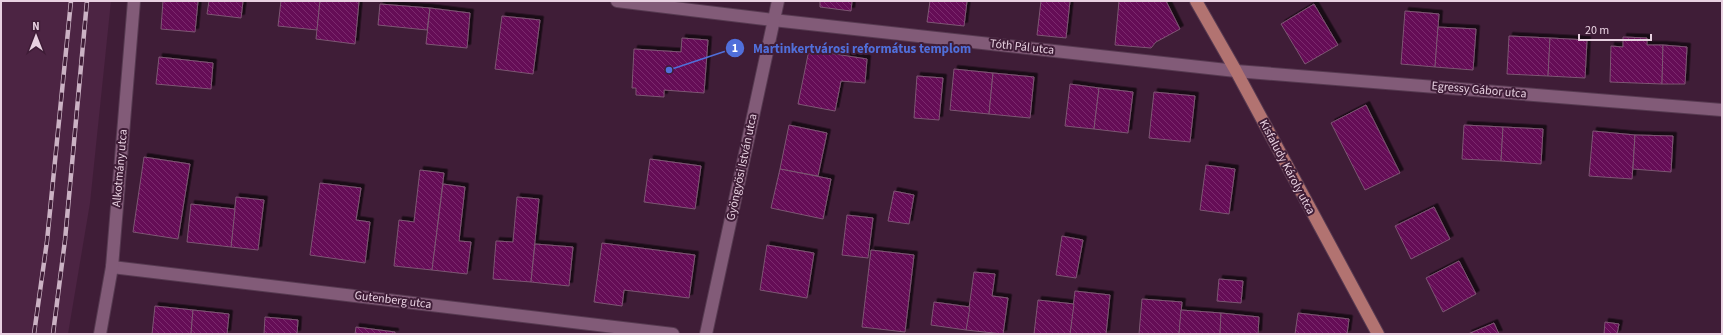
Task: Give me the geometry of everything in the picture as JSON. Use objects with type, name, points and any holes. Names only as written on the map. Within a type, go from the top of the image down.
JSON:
[{"type":"main road","name":"Kisfaludy Károly utca","points":[[1196,1],[1236,71],[1378,334]]},
{"type":"street","name":"Alkotmány utca","points":[[100,334],[112,267],[134,1]]},
{"type":"street","name":"Tóth Pál utca","points":[[617,1],[774,20],[1236,71]]},
{"type":"street","name":"Gyöngyösi István utca","points":[[706,334],[778,1]]},
{"type":"street","name":"Egressy Gábor utca","points":[[1236,71],[1722,110]]},
{"type":"street","name":"Gutenberg utca","points":[[112,267],[674,334]]},
{"type":"shaded area","points":[[1,1],[111,1],[90,203],[68,334],[1,334]]},
{"type":"building","points":[[163,1],[198,1],[195,32],[161,29]]},
{"type":"building","points":[[209,1],[243,1],[241,18],[207,14]]},
{"type":"building","points":[[281,1],[320,1],[317,30],[278,26]]},
{"type":"building","points":[[320,1],[359,1],[355,44],[316,39]]},
{"type":"building","points":[[820,1],[852,1],[851,11],[820,7]]},
{"type":"building","points":[[930,1],[967,1],[964,26],[927,22]]},
{"type":"building","points":[[1041,1],[1070,1],[1066,38],[1037,35]]},
{"type":"building","points":[[1119,1],[1166,1],[1180,29],[1156,42],[1151,48],[1115,45]]},
{"type":"building","points":[[380,4],[430,8],[427,30],[378,25]]},
{"type":"building","points":[[1314,4],[1338,45],[1305,64],[1281,24]]},
{"type":"building","points":[[430,8],[470,13],[467,48],[426,44]]},
{"type":"building","points":[[1405,11],[1439,14],[1435,67],[1401,64]]},
{"type":"building","points":[[502,16],[540,20],[533,74],[495,69]]},
{"type":"building","points":[[1438,27],[1476,29],[1473,70],[1435,67]]},
{"type":"building","points":[[1509,36],[1550,38],[1548,76],[1507,74]]},
{"type":"building","points":[[1623,37],[1647,38],[1647,45],[1663,45],[1662,84],[1610,82],[1611,46],[1623,47]]},
{"type":"building","points":[[682,38],[708,40],[704,93],[664,90],[664,97],[636,95],[636,88],[632,88],[634,49],[681,52]]},
{"type":"building","points":[[1550,38],[1587,40],[1585,78],[1548,76]]},
{"type":"building","points":[[1663,45],[1687,47],[1685,84],[1662,84]]},
{"type":"building","points":[[809,50],[867,59],[865,83],[841,81],[835,111],[798,104]]},
{"type":"building","points":[[159,57],[213,63],[211,89],[156,84]]},
{"type":"building","points":[[954,69],[993,73],[989,114],[950,110]]},
{"type":"building","points":[[993,73],[1034,77],[1030,118],[989,114]]},
{"type":"building","points":[[917,76],[943,78],[939,120],[914,118]]},
{"type":"building","points":[[1070,84],[1099,88],[1094,129],[1065,126]]},
{"type":"building","points":[[1099,88],[1133,92],[1128,133],[1094,129]]},
{"type":"building","points":[[1154,92],[1195,96],[1190,142],[1149,138]]},
{"type":"building","points":[[1366,105],[1400,173],[1365,190],[1331,123]]},
{"type":"building","points":[[789,125],[827,133],[818,176],[780,169]]},
{"type":"building","points":[[1464,125],[1503,127],[1501,161],[1462,159]]},
{"type":"building","points":[[1503,127],[1543,129],[1541,164],[1501,161]]},
{"type":"building","points":[[1593,131],[1635,135],[1632,179],[1589,176]]},
{"type":"building","points":[[1635,135],[1673,136],[1671,172],[1633,169]]},
{"type":"building","points":[[144,157],[190,164],[178,239],[133,232]]},
{"type":"building","points":[[650,159],[701,166],[695,209],[644,202]]},
{"type":"building","points":[[1206,165],[1235,169],[1229,214],[1200,210]]},
{"type":"building","points":[[780,169],[831,179],[823,219],[771,208]]},
{"type":"building","points":[[420,170],[444,173],[432,270],[394,266],[399,220],[414,222]]},
{"type":"building","points":[[320,183],[361,188],[356,220],[370,222],[365,263],[310,255]]},
{"type":"building","points":[[443,184],[465,187],[459,241],[471,242],[467,274],[432,270]]},
{"type":"building","points":[[894,191],[914,195],[909,224],[888,221]]},
{"type":"building","points":[[236,197],[264,200],[258,250],[231,247]]},
{"type":"building","points":[[517,197],[539,199],[531,282],[493,279],[496,241],[513,242]]},
{"type":"building","points":[[191,204],[235,209],[231,247],[187,242]]},
{"type":"building","points":[[1434,207],[1450,239],[1411,259],[1395,226]]},
{"type":"building","points":[[847,215],[873,218],[868,258],[842,255]]},
{"type":"building","points":[[1062,236],[1083,240],[1076,278],[1056,275]]},
{"type":"building","points":[[602,243],[695,255],[689,298],[624,290],[622,306],[594,302]]},
{"type":"building","points":[[535,244],[573,247],[569,286],[531,282]]},
{"type":"building","points":[[767,245],[814,253],[807,298],[760,290]]},
{"type":"building","points":[[871,250],[914,255],[905,332],[862,327]]},
{"type":"building","points":[[1459,261],[1476,294],[1443,312],[1426,278]]},
{"type":"building","points":[[974,272],[995,274],[992,296],[1008,298],[1003,334],[966,330]]},
{"type":"building","points":[[1219,279],[1243,281],[1241,303],[1217,301]]},
{"type":"building","points":[[1075,291],[1110,295],[1106,334],[1070,334]]},
{"type":"building","points":[[1142,299],[1182,302],[1179,334],[1139,334]]},
{"type":"building","points":[[1038,300],[1074,304],[1070,334],[1034,334]]},
{"type":"building","points":[[934,302],[970,307],[966,330],[931,325]]},
{"type":"building","points":[[155,306],[193,310],[191,334],[152,334]]},
{"type":"building","points":[[193,310],[229,314],[227,334],[191,334]]},
{"type":"building","points":[[1181,310],[1221,313],[1220,334],[1179,334]]},
{"type":"building","points":[[1221,313],[1259,317],[1258,334],[1220,334]]},
{"type":"building","points":[[1298,313],[1349,319],[1347,334],[1295,334]]},
{"type":"building","points":[[265,317],[298,320],[297,334],[264,334]]},
{"type":"building","points":[[1605,322],[1619,324],[1617,334],[1604,334]]},
{"type":"building","points":[[1494,323],[1499,334],[1468,334]]},
{"type":"building","points":[[356,327],[395,332],[395,334],[355,334]]},
{"type":"railway","points":[[34,334],[47,241],[71,1]]},
{"type":"railway","points":[[53,334],[65,240],[87,1]]},
{"type":"place","name":"Martinkertvárosi református templom","points":[[669,70]]}]
